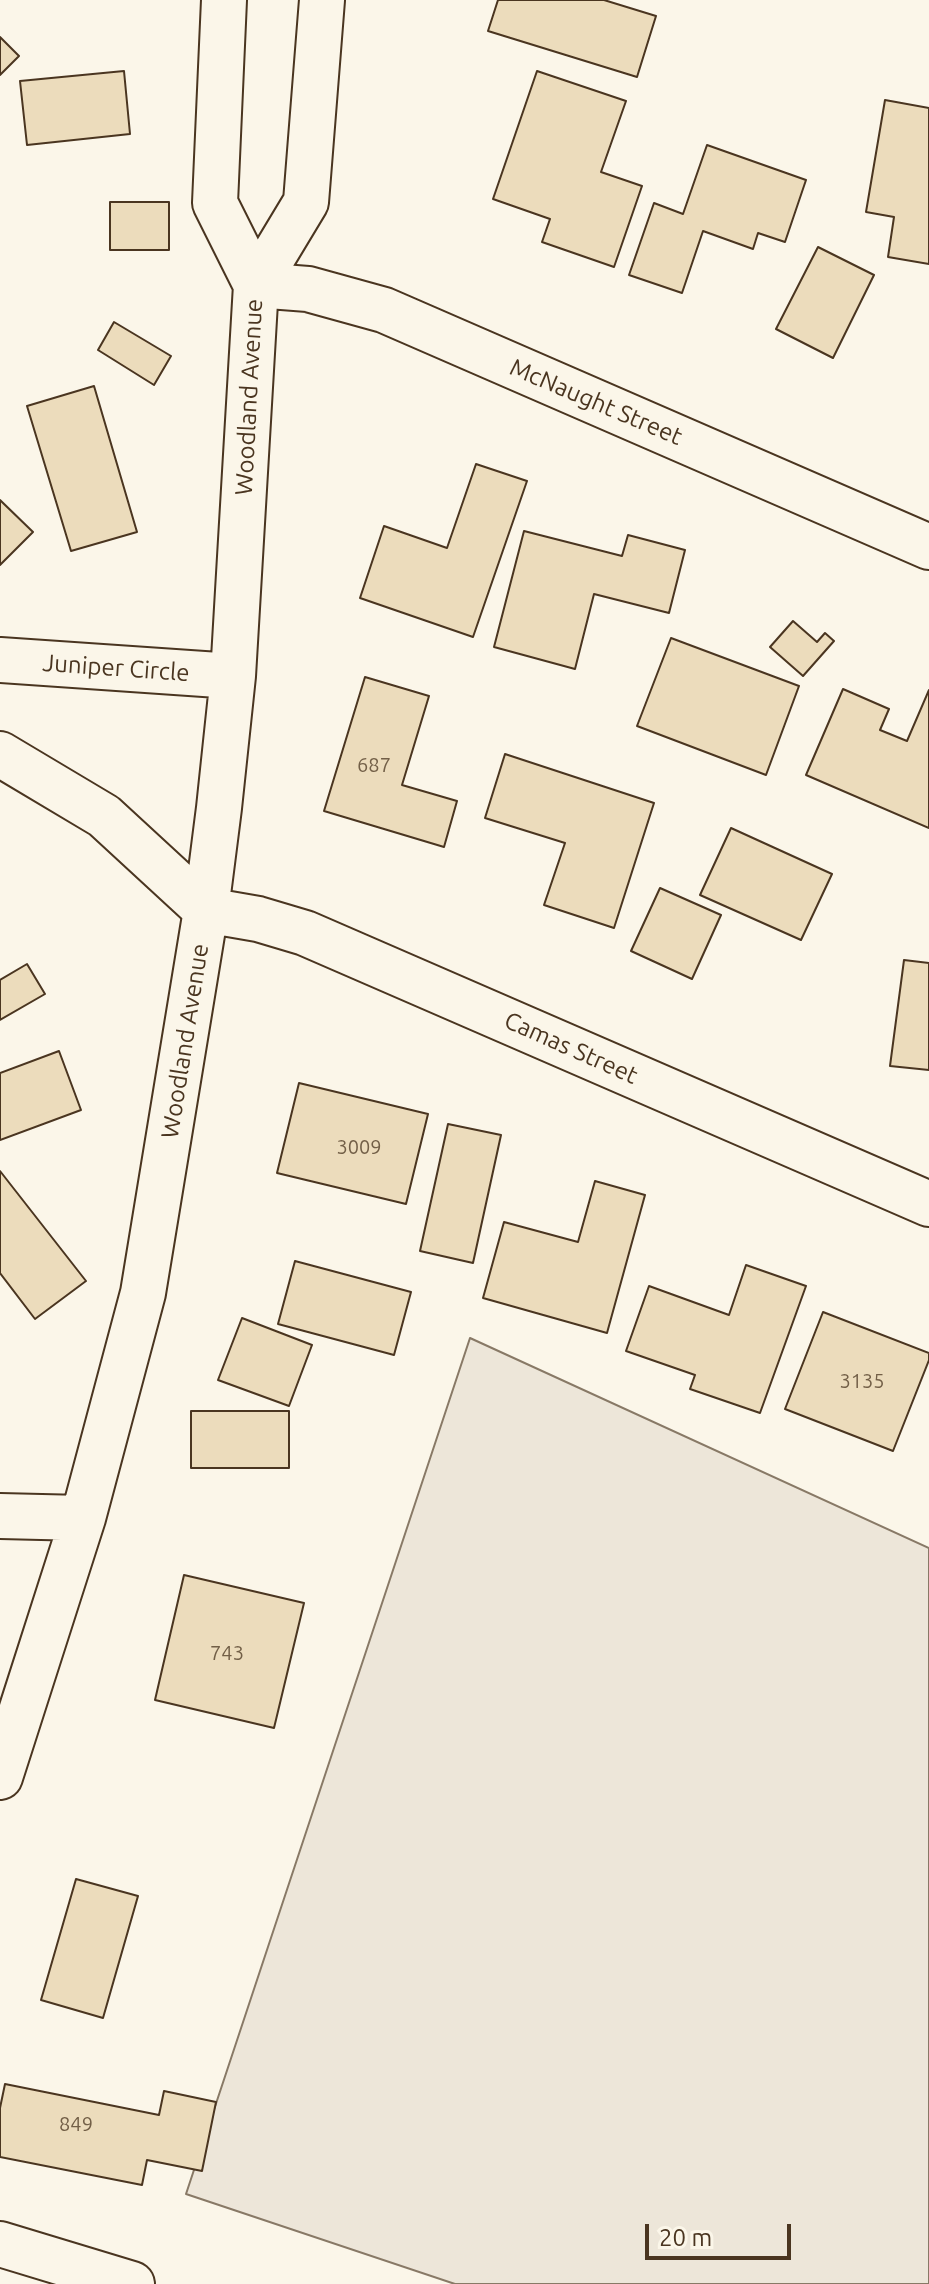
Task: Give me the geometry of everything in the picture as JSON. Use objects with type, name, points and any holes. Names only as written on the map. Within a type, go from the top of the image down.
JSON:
[{"type":"street","name":"Woodland Avenue","points":[[224,0],[215,203],[256,285]]},
{"type":"street","name":"Woodland Avenue","points":[[0,1777],[83,1518],[143,1293],[206,910],[233,676],[256,285],[306,202],[322,0]]},
{"type":"street","name":"McNaught Street","points":[[256,285],[308,289],[384,310],[929,547]]},
{"type":"street","name":"Juniper Circle","points":[[0,660],[233,676]]},
{"type":"street","points":[[0,754],[104,816],[206,910]]},
{"type":"street","name":"Camas Street","points":[[206,910],[258,919],[305,933],[929,1204]]},
{"type":"street","points":[[0,1516],[83,1518]]},
{"type":"street","points":[[0,2244],[132,2284]]},
{"type":"shaded area","points":[[470,1338],[929,1548],[929,2284],[455,2284],[186,2194]]},
{"type":"building","points":[[498,0],[604,0],[656,16],[637,77],[488,31]]},
{"type":"building","points":[[0,37],[19,56],[0,75]]},
{"type":"building","points":[[124,71],[130,134],[27,145],[20,81]]},
{"type":"building","points":[[537,71],[626,101],[601,172],[642,186],[614,267],[542,242],[550,219],[493,199]]},
{"type":"building","points":[[885,100],[929,108],[929,264],[888,257],[894,217],[866,212]]},
{"type":"building","points":[[707,145],[806,180],[785,242],[758,233],[753,249],[703,231],[682,293],[629,275],[654,203],[683,214]]},
{"type":"building","points":[[110,202],[169,202],[169,250],[110,250]]},
{"type":"building","points":[[818,247],[874,275],[833,358],[776,329]]},
{"type":"building","points":[[114,322],[171,356],[154,385],[98,350]]},
{"type":"building","points":[[94,386],[137,532],[71,551],[27,406]]},
{"type":"building","points":[[476,464],[527,481],[473,637],[360,598],[384,526],[447,548]]},
{"type":"building","points":[[0,500],[33,532],[0,565]]},
{"type":"building","points":[[524,531],[622,556],[628,535],[685,550],[669,613],[594,594],[575,669],[494,647]]},
{"type":"building","points":[[793,621],[817,642],[825,633],[834,641],[803,676],[770,647]]},
{"type":"building","points":[[671,638],[799,686],[766,775],[637,726]]},
{"type":"building","points":[[365,677],[429,696],[402,785],[457,801],[444,847],[324,811]]},
{"type":"building","points":[[843,689],[889,709],[880,730],[907,741],[929,690],[929,828],[806,775]]},
{"type":"building","points":[[505,754],[654,803],[614,928],[544,905],[565,843],[485,818]]},
{"type":"building","points":[[731,828],[832,874],[801,940],[700,895]]},
{"type":"building","points":[[660,888],[721,915],[692,979],[631,951]]},
{"type":"building","points":[[904,960],[929,963],[929,1070],[890,1066]]},
{"type":"building","points":[[27,964],[45,994],[0,1020],[0,980]]},
{"type":"building","points":[[59,1051],[81,1110],[0,1140],[0,1073]]},
{"type":"building","points":[[299,1083],[428,1114],[406,1204],[277,1173]]},
{"type":"building","points":[[448,1124],[501,1135],[473,1263],[420,1251]]},
{"type":"building","points":[[0,1171],[86,1281],[35,1319],[0,1273]]},
{"type":"building","points":[[595,1181],[645,1195],[607,1333],[483,1298],[504,1222],[578,1242]]},
{"type":"building","points":[[295,1261],[411,1292],[394,1355],[278,1324]]},
{"type":"building","points":[[746,1265],[806,1286],[760,1413],[690,1389],[695,1375],[626,1351],[649,1286],[729,1315]]},
{"type":"building","points":[[823,1312],[929,1353],[929,1360],[893,1451],[785,1409]]},
{"type":"building","points":[[242,1318],[312,1345],[289,1406],[218,1380]]},
{"type":"building","points":[[191,1411],[289,1411],[289,1468],[191,1468]]},
{"type":"building","points":[[184,1575],[304,1603],[274,1728],[155,1700]]},
{"type":"building","points":[[76,1879],[138,1896],[103,2018],[41,2000]]},
{"type":"building","points":[[5,2084],[159,2115],[164,2091],[216,2102],[202,2171],[147,2160],[142,2185],[0,2157],[0,2108]]}]
